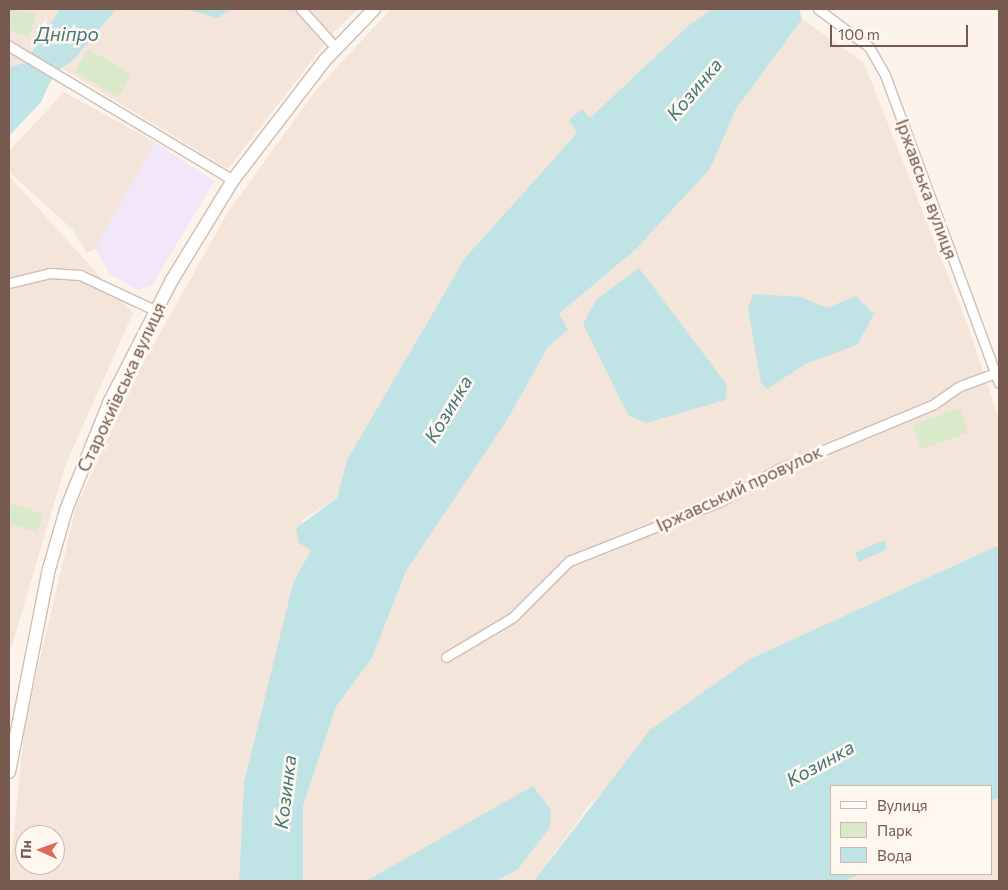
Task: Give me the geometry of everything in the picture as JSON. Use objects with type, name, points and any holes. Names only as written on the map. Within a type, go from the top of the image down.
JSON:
[{"type":"street","points":[[301,9],[336,48]]},
{"type":"street","name":"Старокиївська вулиця","points":[[9,772],[32,644],[66,510],[109,403],[156,311],[233,180],[336,48],[374,9]]},
{"type":"street","name":"Іржавська вулиця","points":[[818,9],[869,47],[885,76],[999,383]]},
{"type":"street","points":[[11,47],[233,180]]},
{"type":"street","points":[[9,283],[50,273],[80,275],[156,311]]},
{"type":"street","name":"Іржавський провулок","points":[[446,657],[513,617],[569,562],[719,502],[778,469],[934,404],[960,386],[995,372]]},
{"type":"shaded area","points":[[9,9],[76,9],[9,84]]},
{"type":"shaded area","points":[[93,9],[358,9],[335,31],[228,169],[53,63]]},
{"type":"shaded area","points":[[391,9],[712,9],[689,25],[590,118],[569,120],[577,133],[465,258],[347,460],[337,498],[302,520],[311,550],[293,583],[244,782],[239,881],[9,881],[25,722],[76,507],[144,361],[228,212],[316,90]]},
{"type":"shaded area","points":[[802,19],[864,63],[968,326],[999,420],[999,545],[750,659],[591,803],[534,881],[303,881],[303,806],[336,707],[372,658],[406,571],[506,422],[548,347],[568,330],[558,315],[637,248],[710,169],[736,109]]},
{"type":"shaded area","points":[[64,92],[155,142],[95,249],[87,253],[73,230],[9,172],[9,151]]},
{"type":"shaded area","points":[[155,142],[214,181],[152,286],[138,290],[111,275],[95,249]]},
{"type":"shaded area","points":[[9,176],[133,313],[65,466],[9,656]]},
{"type":"shaded area","points":[[999,787],[999,881],[820,881],[832,875],[993,875],[993,790]]},
{"type":"green space","points":[[9,9],[37,14],[28,37],[9,30]]},
{"type":"green space","points":[[88,49],[131,74],[118,97],[75,72]]},
{"type":"green space","points":[[960,408],[968,433],[921,449],[913,425]]},
{"type":"green space","points":[[9,503],[43,514],[37,532],[9,523]]},
{"type":"water","name":"Дніпро","points":[[60,9],[116,9],[75,58],[54,74],[41,102],[9,136],[9,67],[25,63]]},
{"type":"water","points":[[186,9],[231,9],[218,18]]},
{"type":"water","name":"Козинка","points":[[712,9],[799,9],[802,19],[736,109],[710,169],[637,248],[559,314],[568,330],[548,347],[506,422],[406,571],[372,658],[336,707],[303,806],[303,881],[239,881],[244,782],[293,583],[311,550],[299,543],[296,528],[337,498],[347,460],[465,258],[577,133],[569,120],[582,109],[590,118],[689,25]]},
{"type":"water","points":[[639,268],[727,385],[725,400],[646,423],[628,415],[583,324],[597,299]]},
{"type":"water","points":[[753,294],[801,297],[827,308],[856,296],[874,314],[857,345],[805,364],[767,389],[761,383],[748,309]]},
{"type":"water","points":[[884,540],[887,549],[859,562],[855,553]]},
{"type":"water","name":"Козинка","points":[[999,545],[999,798],[993,800],[993,785],[830,785],[830,875],[857,875],[845,881],[534,881],[650,730],[750,659]]},
{"type":"water","points":[[533,786],[551,810],[550,827],[518,869],[496,881],[366,881]]}]
